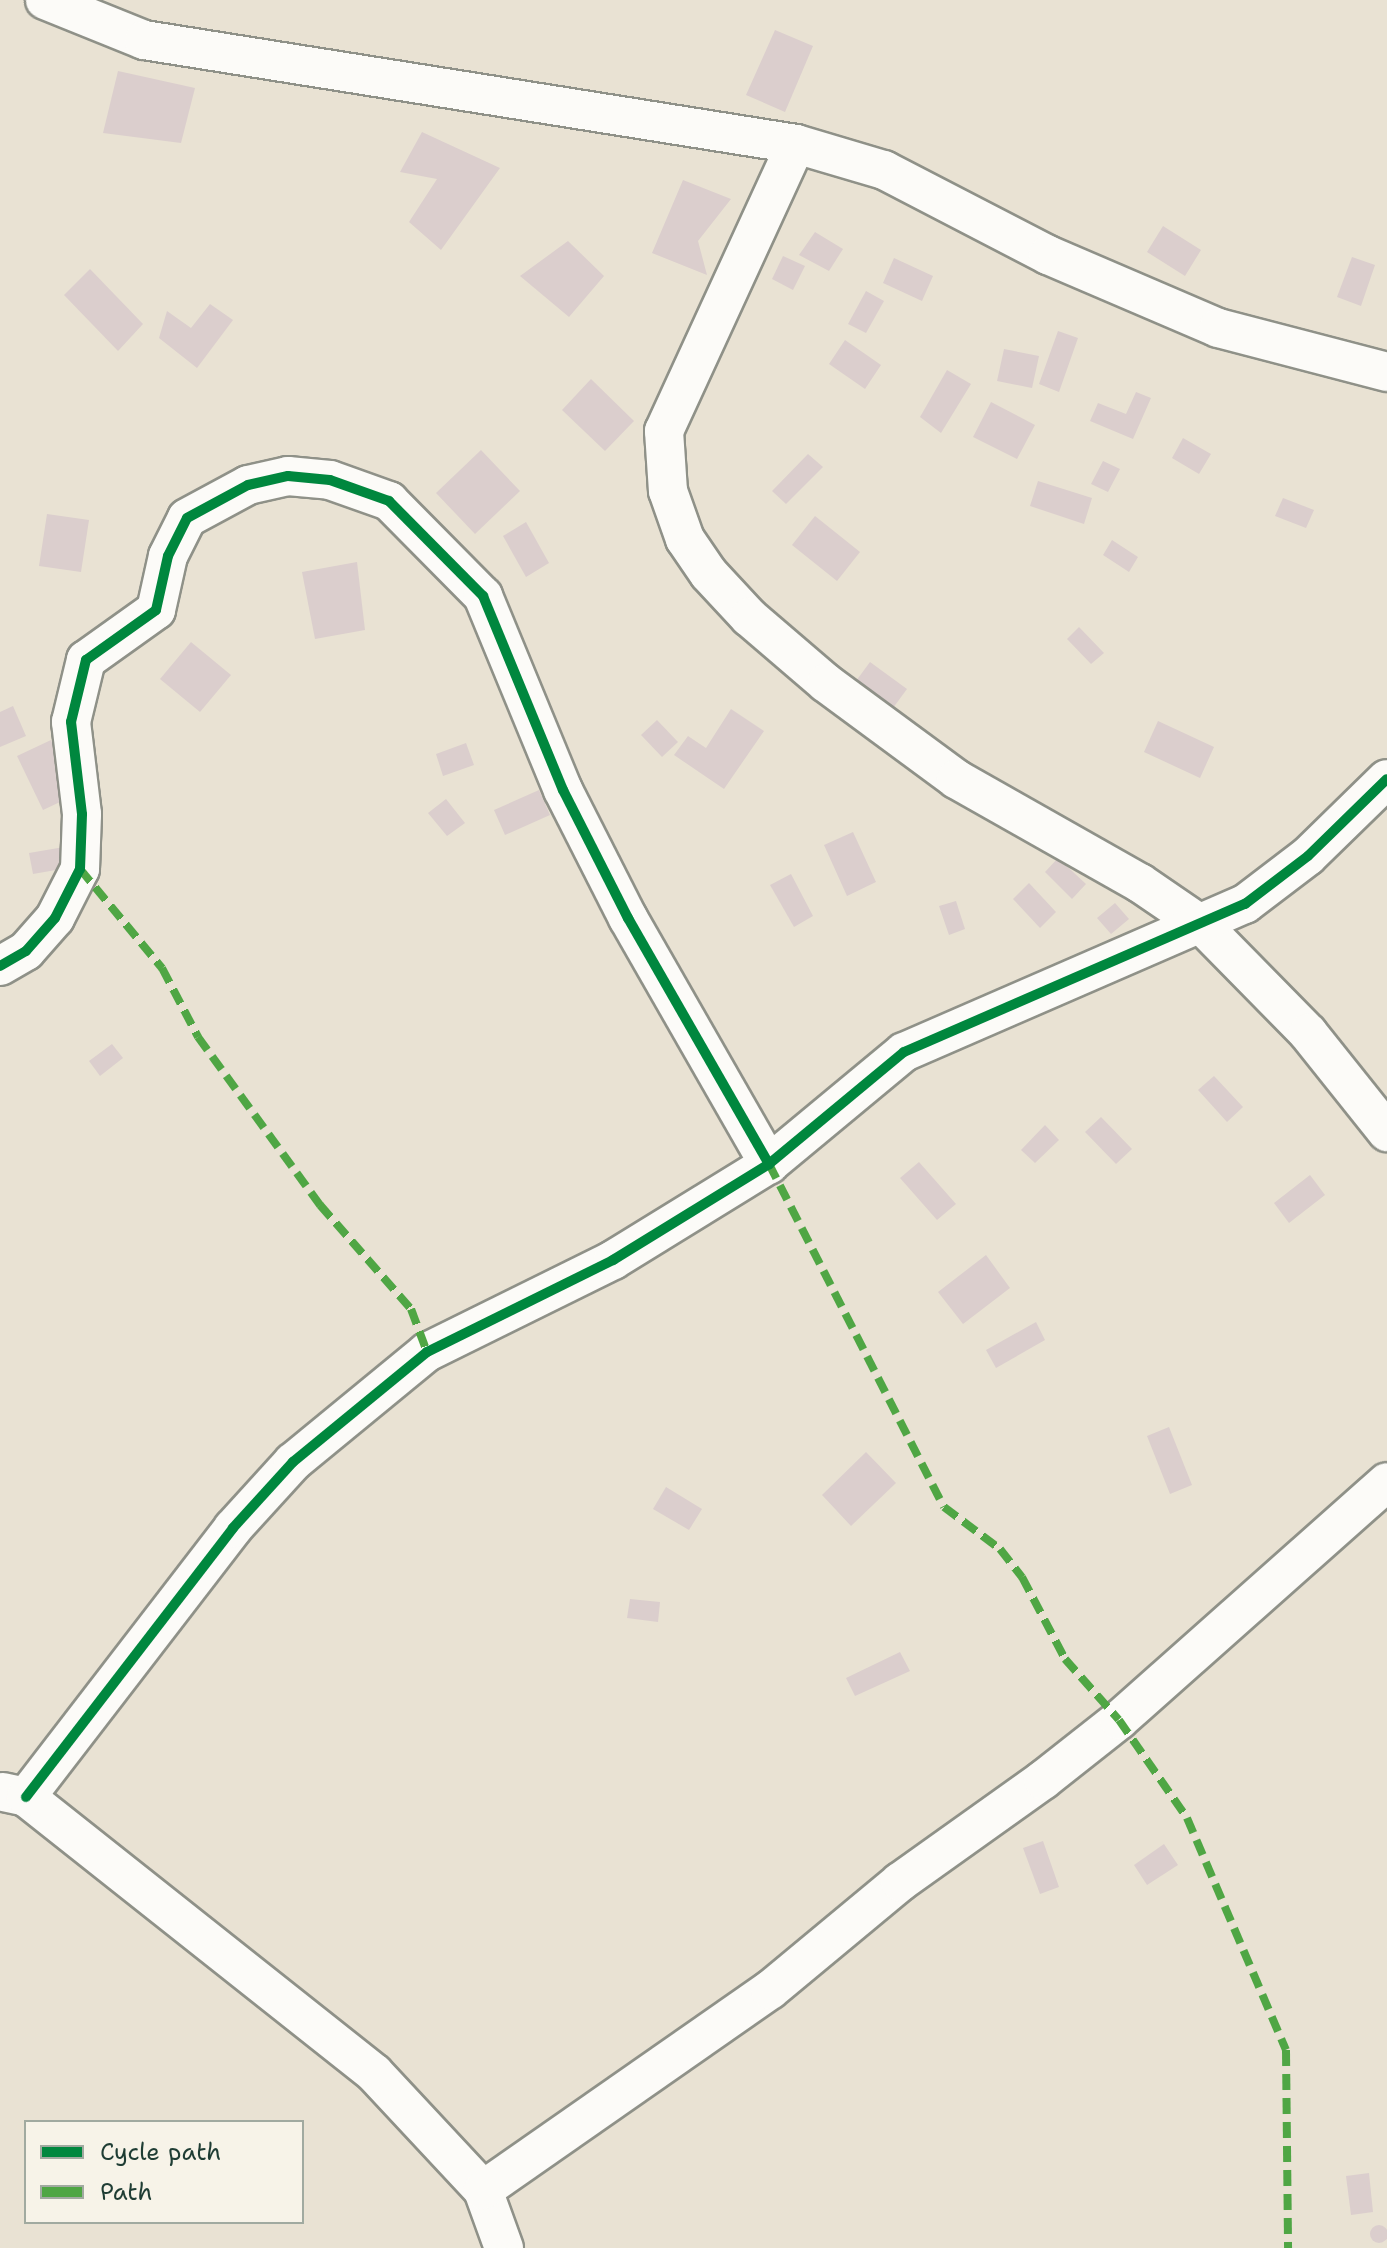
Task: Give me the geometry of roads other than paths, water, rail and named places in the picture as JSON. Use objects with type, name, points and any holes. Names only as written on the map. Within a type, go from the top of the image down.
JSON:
[{"type":"street","points":[[45,0],[144,40],[796,144],[884,170],[1048,255],[1218,328],[1387,372]]},
{"type":"street","points":[[796,144],[664,431],[668,491],[685,539],[709,574],[749,617],[826,683],[956,779],[1140,883],[1203,926],[1308,1033],[1387,1132]]},
{"type":"street","points":[[0,966],[26,951],[55,918],[80,869],[82,814],[71,722],[86,660],[156,610],[168,556],[187,518],[248,485],[288,476],[330,480],[389,501],[483,596],[563,790],[628,918],[769,1164]]},
{"type":"street","points":[[504,2248],[483,2190],[374,2073],[13,1794],[233,1528],[293,1462],[427,1352],[613,1260],[769,1164],[904,1052],[1203,926],[1245,904],[1308,856],[1387,779]]},
{"type":"street","points":[[483,2190],[770,1990],[900,1882],[1108,1729],[1387,1482]]}]
